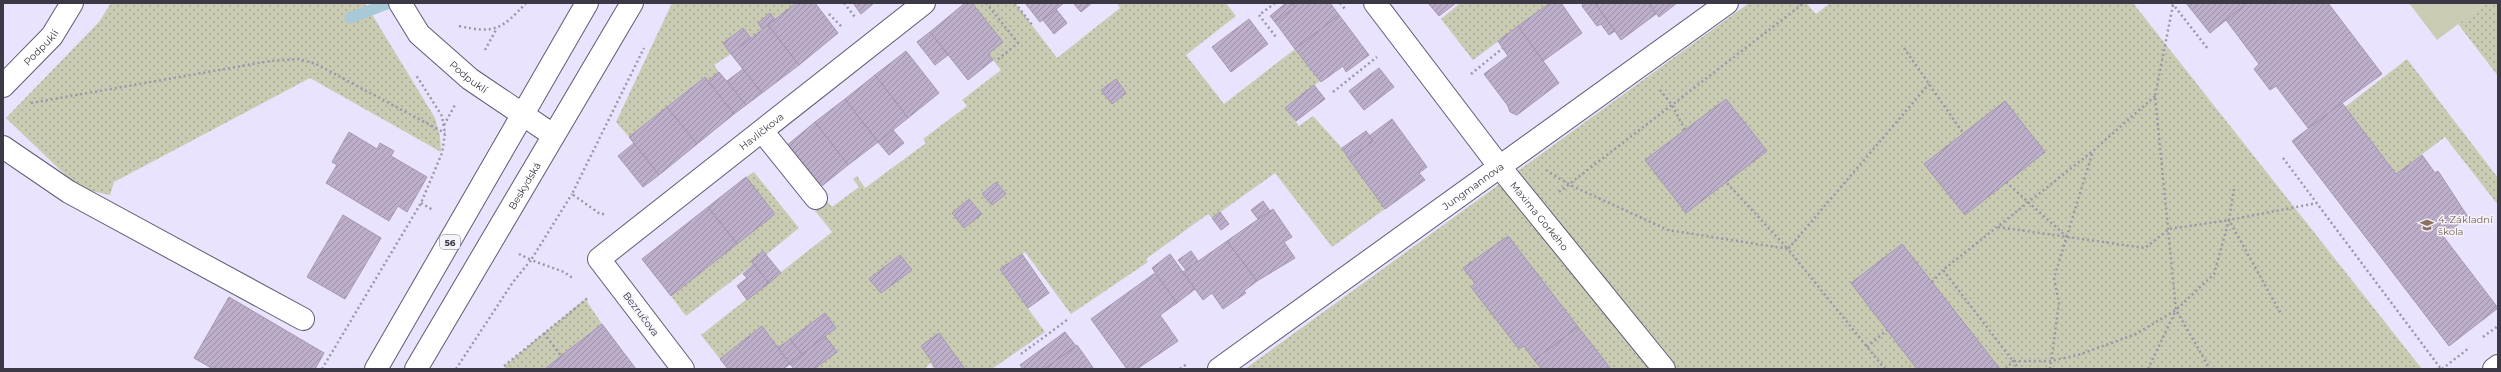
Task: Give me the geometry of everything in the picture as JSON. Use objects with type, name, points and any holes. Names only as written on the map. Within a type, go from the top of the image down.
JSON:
[{"type":"street","name":"Podpuklí","points":[[3,86],[52,36],[72,3]]},
{"type":"street","name":"Podpuklí","points":[[400,3],[419,34],[470,79],[553,134]]},
{"type":"street","name":"56","points":[[376,369],[587,3]]},
{"type":"street","name":"Beskydská","points":[[416,369],[553,134],[632,3]]},
{"type":"street","name":"Havlíčkova","points":[[599,259],[924,3]]},
{"type":"street","name":"Maxima Gorkého","points":[[1375,3],[1499,166],[1664,369]]},
{"type":"street","name":"Jungmannova","points":[[1219,369],[1526,146],[1727,3]]},
{"type":"street","points":[[762,131],[816,198]]},
{"type":"street","points":[[3,147],[69,192],[303,319]]},
{"type":"street","name":"Bezručova","points":[[599,259],[683,369]]},
{"type":"street","points":[[2494,369],[2498,366]]},
{"type":"path","points":[[460,27],[488,30],[506,24],[526,3]]},
{"type":"path","points":[[844,3],[859,22]]},
{"type":"path","points":[[986,3],[1018,43],[997,60]]},
{"type":"path","points":[[1015,3],[1033,26]]},
{"type":"path","points":[[1275,3],[1259,15],[1276,37]]},
{"type":"path","points":[[1340,3],[1349,14]]},
{"type":"path","points":[[1533,207],[1570,185],[1804,3]]},
{"type":"path","points":[[2173,4],[2208,49]]},
{"type":"path","points":[[2173,4],[2155,96],[2176,310],[2210,369]]},
{"type":"path","points":[[829,14],[846,32]]},
{"type":"path","points":[[456,369],[513,282],[531,260],[572,194],[646,44]]},
{"type":"path","points":[[1471,74],[1503,48]]},
{"type":"path","points":[[1904,48],[1963,134]]},
{"type":"path","points":[[1332,92],[1380,54]]},
{"type":"path","points":[[30,103],[270,61],[299,59],[316,64],[445,133]]},
{"type":"path","points":[[1641,65],[1672,105],[1685,130]]},
{"type":"path","points":[[1466,68],[1476,80]]},
{"type":"path","points":[[322,369],[421,203],[442,153],[445,133],[442,116],[413,70]]},
{"type":"path","points":[[1788,249],[1929,84]]},
{"type":"path","points":[[1932,282],[1943,270],[2094,150],[2155,96]]},
{"type":"path","points":[[1526,146],[1539,166],[1570,185],[1668,230],[1788,249]]},
{"type":"path","points":[[2050,369],[2059,303],[2054,278],[2094,150]]},
{"type":"path","points":[[2283,158],[2441,369]]},
{"type":"path","points":[[1726,182],[1788,249],[1884,369]]},
{"type":"path","points":[[2006,182],[2030,202],[2066,237]]},
{"type":"path","points":[[2006,369],[2013,361],[2051,361],[2078,354],[2136,334],[2176,310],[2214,274],[2229,220],[2234,189]]},
{"type":"path","points":[[572,194],[600,214],[612,214]]},
{"type":"path","points":[[1998,227],[2145,248],[2169,229],[2229,220],[2317,203]]},
{"type":"path","points":[[2229,220],[2282,314]]},
{"type":"path","points":[[531,260],[564,272],[578,282]]},
{"type":"path","points":[[1943,270],[2019,369]]},
{"type":"path","points":[[587,291],[594,300]]},
{"type":"path","points":[[504,366],[591,296]]},
{"type":"path","points":[[2148,369],[2176,310]]},
{"type":"path","points":[[1021,354],[1067,320]]},
{"type":"path","points":[[1867,347],[1887,330]]},
{"type":"path","points":[[544,333],[561,356]]},
{"type":"path","points":[[1180,369],[1193,360]]},
{"type":"green space","points":[[111,3],[365,3],[435,118],[440,136],[441,152],[310,78],[114,182],[110,195],[79,188],[6,118],[99,22]]},
{"type":"green space","points":[[672,3],[792,3],[793,5],[775,20],[770,13],[758,23],[762,29],[751,38],[743,28],[723,43],[731,54],[714,65],[719,72],[708,81],[704,77],[629,137],[616,122]]},
{"type":"green space","points":[[972,3],[1015,3],[1057,58],[1120,8],[1117,3],[1226,3],[1236,16],[1186,55],[1224,104],[1295,49],[1320,81],[1285,108],[1299,126],[1313,116],[1342,148],[1385,209],[1332,247],[1275,173],[1212,218],[1208,214],[1146,259],[1148,262],[1071,314],[1025,252],[1000,269],[1045,332],[992,369],[934,369],[930,363],[925,369],[814,369],[825,336],[836,328],[825,313],[778,348],[761,327],[720,359],[701,335],[832,232],[812,207],[824,198],[832,207],[859,187],[853,179],[857,176],[865,188],[926,143],[923,139],[967,106],[962,100],[1001,70],[988,54],[1003,42]],"holes":[[[969,199],[982,214],[964,228],[952,213]],[[900,255],[912,270],[881,293],[869,279]]]},
{"type":"green space","points":[[1460,3],[1550,3],[1473,60],[1441,19]]},
{"type":"green space","points":[[1749,3],[1806,3],[1816,14],[1830,3],[2133,3],[2422,369],[1245,369]]},
{"type":"green space","points":[[2409,3],[2486,3],[2437,40]]},
{"type":"green space","points":[[2486,3],[2498,3],[2498,76],[2458,24]]},
{"type":"green space","points":[[2407,59],[2498,178],[2498,205],[2445,137],[2396,174],[2345,107]]},
{"type":"green space","points":[[754,172],[799,228],[766,255],[763,251],[752,260],[754,264],[686,316],[671,296],[737,244],[746,177]]},
{"type":"green space","points":[[585,299],[602,324],[545,369],[506,369],[504,366]]},
{"type":"building","points":[[796,3],[815,3],[838,33],[799,65],[768,25]]},
{"type":"building","points":[[853,3],[874,3],[861,14]]},
{"type":"building","points":[[965,3],[972,3],[1003,42],[988,54],[993,60],[968,80],[930,32]]},
{"type":"building","points":[[1025,3],[1064,3],[1040,22]]},
{"type":"building","points":[[1073,3],[1092,3],[1081,12]]},
{"type":"building","points":[[1286,3],[1292,3],[1295,7],[1275,22],[1270,16]]},
{"type":"building","points":[[1292,3],[1330,3],[1339,15],[1295,49],[1275,22],[1295,7]]},
{"type":"building","points":[[1428,3],[1456,3],[1439,16]]},
{"type":"building","points":[[1550,3],[1561,3],[1582,33],[1543,61],[1518,26]]},
{"type":"building","points":[[1583,3],[1595,3],[1615,31],[1609,35],[1601,24],[1597,26],[1582,6]]},
{"type":"building","points":[[1595,3],[1648,3],[1656,14],[1621,40]]},
{"type":"building","points":[[1649,3],[1677,3],[1659,17]]},
{"type":"building","points":[[2186,3],[2247,3],[2210,33]]},
{"type":"building","points":[[2247,3],[2328,3],[2382,74],[2308,128],[2276,86],[2270,90],[2254,69],[2259,64],[2226,20]]},
{"type":"building","points":[[1056,9],[1067,23],[1054,34],[1043,20]]},
{"type":"building","points":[[770,13],[775,20],[762,29],[758,23]]},
{"type":"building","points":[[1339,15],[1369,55],[1346,72],[1343,66],[1321,82],[1295,49]]},
{"type":"building","points":[[1249,19],[1268,44],[1231,72],[1212,47]]},
{"type":"building","points":[[768,25],[799,65],[762,93],[731,54]]},
{"type":"building","points":[[1518,26],[1559,83],[1517,115],[1510,112],[1508,106],[1484,74],[1508,56],[1498,41]]},
{"type":"building","points":[[743,28],[751,38],[731,54],[723,43]]},
{"type":"building","points":[[930,32],[948,55],[935,65],[917,42]]},
{"type":"building","points":[[906,51],[939,93],[908,118],[875,75]]},
{"type":"building","points":[[1379,68],[1394,87],[1364,110],[1349,91]]},
{"type":"building","points":[[743,69],[762,93],[746,105],[727,81]]},
{"type":"building","points":[[719,72],[746,105],[734,114],[708,81]]},
{"type":"building","points":[[875,75],[908,118],[878,142],[845,99]]},
{"type":"building","points":[[705,77],[734,114],[697,144],[667,107]]},
{"type":"building","points":[[1116,79],[1126,93],[1112,104],[1101,90]]},
{"type":"building","points":[[1314,85],[1325,99],[1296,121],[1285,108]]},
{"type":"building","points":[[845,99],[878,142],[848,165],[815,122]]},
{"type":"building","points":[[1726,99],[1767,151],[1686,213],[1645,160]]},
{"type":"building","points":[[2005,101],[2045,152],[1965,215],[1924,164]]},
{"type":"building","points":[[2342,103],[2396,174],[2422,155],[2435,173],[2438,171],[2468,217],[2443,236],[2498,308],[2449,346],[2292,141]]},
{"type":"building","points":[[667,107],[697,144],[659,175],[629,137]]},
{"type":"building","points":[[1392,119],[1427,167],[1419,173],[1425,180],[1385,209],[1349,159],[1373,141],[1369,136]]},
{"type":"building","points":[[815,122],[848,165],[818,189],[785,147]]},
{"type":"building","points":[[893,130],[904,143],[889,155],[878,142]]},
{"type":"building","points":[[1366,131],[1373,141],[1349,159],[1342,148]]},
{"type":"building","points":[[349,132],[377,149],[380,143],[394,151],[391,156],[427,177],[407,212],[398,206],[389,221],[326,183],[337,165],[332,162]]},
{"type":"building","points":[[634,143],[659,175],[643,187],[618,156]]},
{"type":"building","points":[[746,177],[775,214],[737,244],[708,207]]},
{"type":"building","points":[[996,182],[1006,194],[992,205],[982,194]]},
{"type":"building","points":[[969,199],[982,214],[964,228],[952,213]]},
{"type":"building","points":[[1263,201],[1270,211],[1258,219],[1251,210]]},
{"type":"building","points":[[708,207],[737,244],[671,296],[642,259]]},
{"type":"building","points":[[1273,209],[1292,237],[1284,242],[1295,258],[1257,281],[1227,241]]},
{"type":"building","points":[[1220,212],[1229,224],[1221,230],[1212,218]]},
{"type":"building","points":[[343,215],[381,238],[345,299],[307,277]]},
{"type":"building","points":[[1508,236],[1578,327],[1534,360],[1524,346],[1519,349],[1471,287],[1475,283],[1463,268]]},
{"type":"building","points":[[1227,241],[1257,281],[1244,291],[1246,293],[1223,309],[1212,293],[1203,300],[1183,272]]},
{"type":"building","points":[[1902,244],[2000,369],[1917,369],[1851,283]]},
{"type":"building","points":[[763,251],[781,273],[769,283],[751,261]]},
{"type":"building","points":[[1191,251],[1198,261],[1186,270],[1178,260]]},
{"type":"building","points":[[1022,254],[1049,293],[1028,308],[1000,269]]},
{"type":"building","points":[[1170,254],[1195,289],[1177,303],[1152,268]]},
{"type":"building","points":[[900,255],[912,270],[881,293],[869,279]]},
{"type":"building","points":[[754,264],[769,283],[747,300],[737,286],[747,278],[743,274]]},
{"type":"building","points":[[1155,273],[1177,303],[1160,315],[1178,341],[1137,369],[1127,369],[1091,319]]},
{"type":"building","points":[[229,297],[324,353],[315,369],[213,369],[194,358]]},
{"type":"building","points":[[825,313],[836,328],[802,354],[790,339]]},
{"type":"building","points":[[602,324],[636,369],[545,369],[561,356]]},
{"type":"building","points":[[762,326],[790,364],[783,369],[728,369],[720,359]]},
{"type":"building","points":[[1578,327],[1611,369],[1542,369],[1534,360]]},
{"type":"building","points":[[1065,332],[1076,346],[1044,369],[1023,369],[1020,365]]},
{"type":"building","points":[[939,333],[965,369],[937,369],[921,346]]},
{"type":"building","points":[[825,336],[837,352],[814,369],[794,369],[790,364]]},
{"type":"building","points":[[790,339],[802,354],[790,364],[778,348]]},
{"type":"building","points":[[1077,345],[1094,369],[1044,369],[1076,346]]},
{"type":"waterway","points":[[350,18],[389,3]]},
{"type":"place","name":"4. Základní škola","points":[[2427,225]]}]
